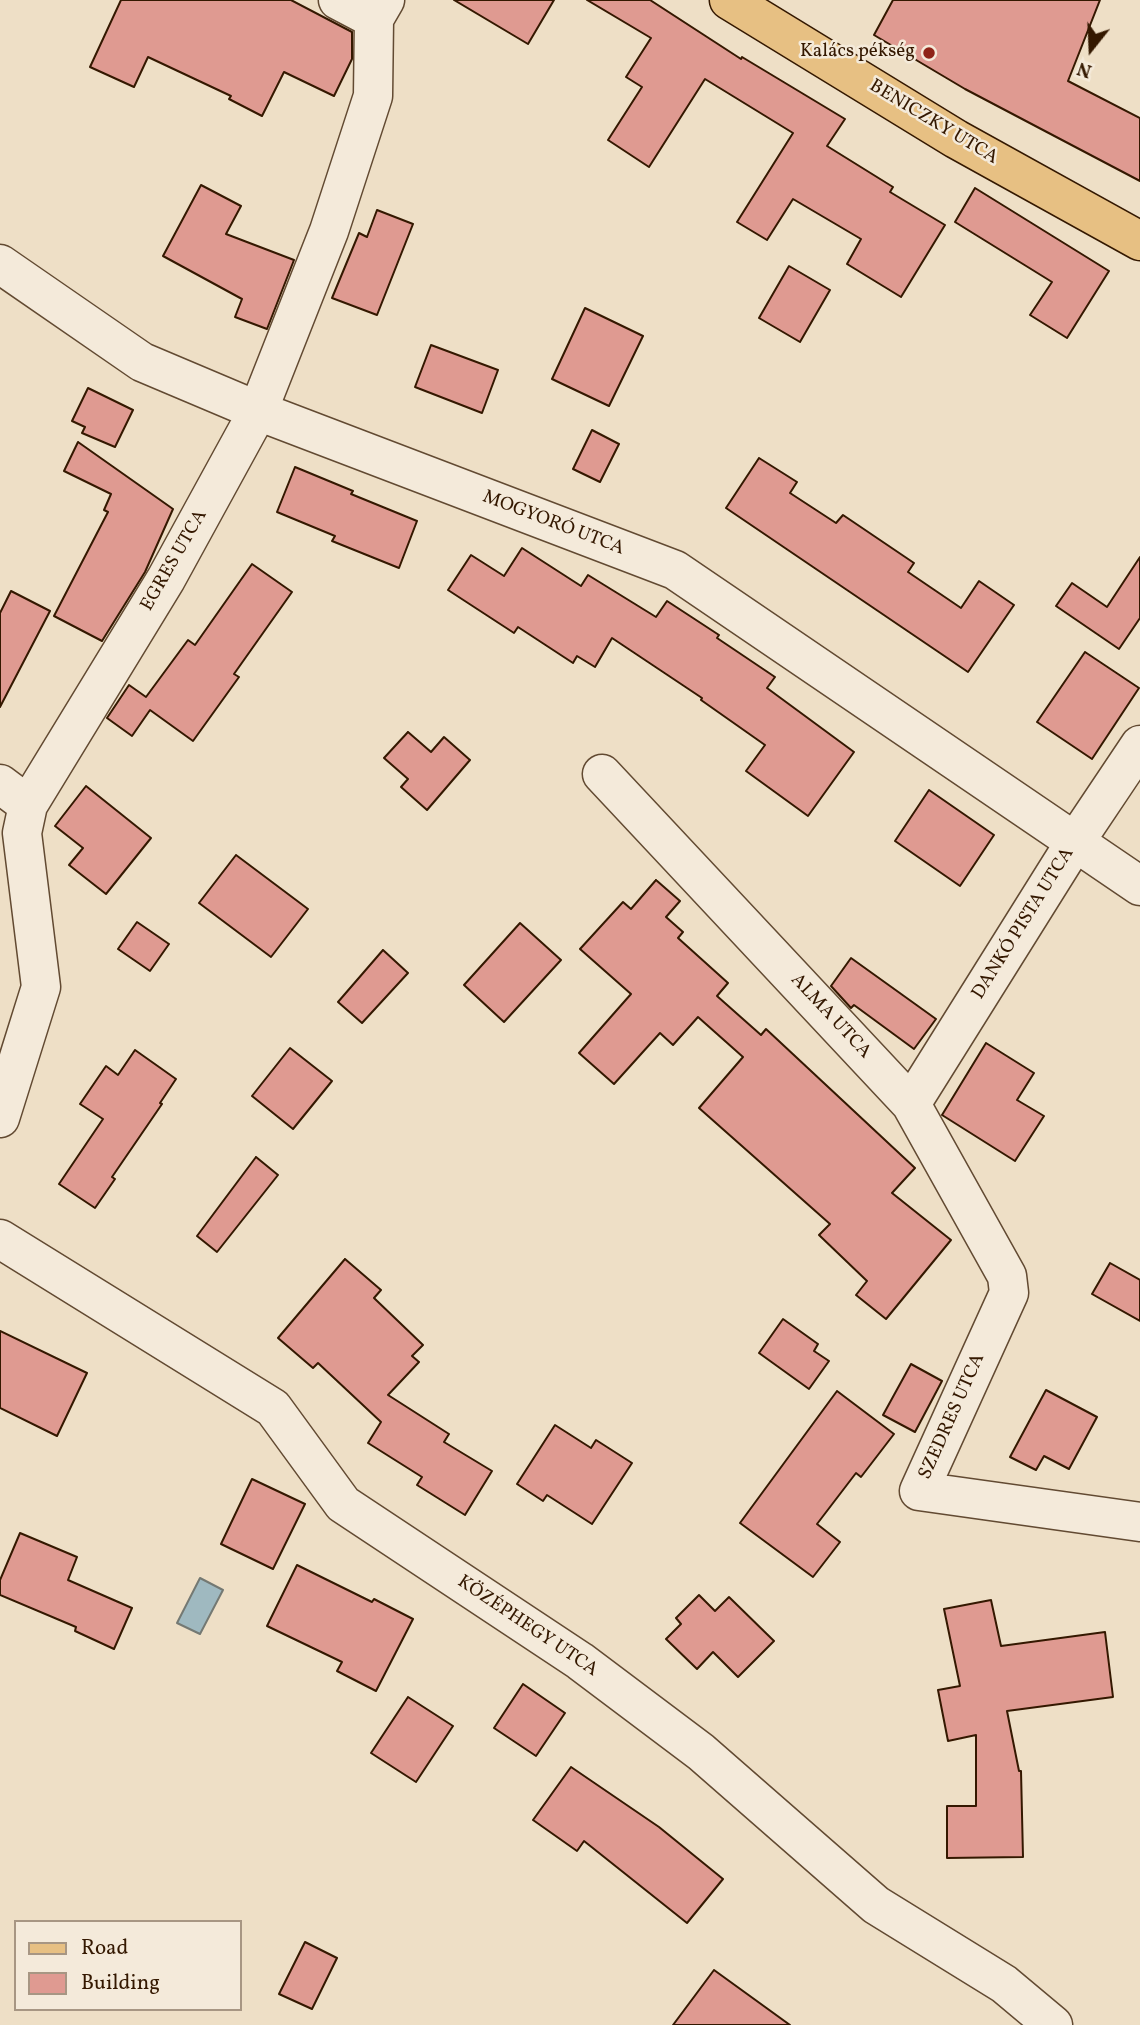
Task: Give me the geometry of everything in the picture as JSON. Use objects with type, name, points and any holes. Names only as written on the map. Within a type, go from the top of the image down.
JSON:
[{"type":"main road","name":"BENICZKY UTCA","points":[[729,0],[956,139],[1140,241]]},
{"type":"street","points":[[338,0],[379,10]]},
{"type":"street","name":"EGRES UTCA","points":[[0,1118],[41,987],[12,816],[166,579],[258,411],[329,231],[373,96],[379,10]]},
{"type":"street","name":"MOGYORÓ UTCA","points":[[0,264],[142,362],[258,411],[675,570],[1140,886]]},
{"type":"street","name":"DANKÓ PISTA UTCA","points":[[911,1104],[1075,842],[1140,745]]},
{"type":"street","name":"ALMA UTCA","points":[[602,774],[911,1104],[1007,1276],[1009,1293]]},
{"type":"street","name":"KÖZÉPHEGY UTCA","points":[[0,1239],[273,1408],[343,1504],[580,1661],[701,1752],[876,1905],[1004,1984],[1053,2025]]},
{"type":"street","name":"SZEDRES UTCA","points":[[1009,1293],[919,1491],[1140,1522]]},
{"type":"water","points":[[200,1578],[223,1590],[200,1634],[177,1623]]},
{"type":"building","points":[[121,0],[291,0],[352,32],[352,59],[334,96],[284,72],[262,116],[229,99],[231,96],[148,57],[134,87],[90,67]]},
{"type":"building","points":[[454,0],[554,0],[528,44]]},
{"type":"building","points":[[587,0],[650,0],[741,59],[742,57],[845,119],[827,146],[893,187],[890,192],[945,225],[901,297],[847,264],[861,239],[793,199],[767,240],[737,222],[793,133],[705,79],[649,167],[608,140],[642,87],[626,77],[651,38]]},
{"type":"building","points":[[893,0],[1100,0],[1068,81],[1140,118],[1140,181],[965,89],[874,35]]},
{"type":"building","points":[[201,185],[241,206],[226,234],[294,260],[267,329],[235,317],[242,299],[163,256]]},
{"type":"building","points":[[975,188],[1109,271],[1067,338],[1030,315],[1052,282],[955,222]]},
{"type":"building","points":[[377,210],[413,224],[377,315],[332,298],[359,233],[367,237]]},
{"type":"building","points":[[789,266],[830,290],[800,342],[759,318]]},
{"type":"building","points":[[585,308],[643,336],[609,406],[552,379]]},
{"type":"building","points":[[431,345],[498,370],[482,413],[415,387]]},
{"type":"building","points":[[88,388],[133,410],[115,447],[82,433],[85,427],[72,421]]},
{"type":"building","points":[[592,430],[619,444],[600,482],[573,469]]},
{"type":"building","points":[[78,442],[173,509],[145,572],[102,641],[54,616],[108,512],[104,510],[111,494],[64,471]]},
{"type":"building","points":[[759,458],[797,482],[790,493],[836,523],[843,515],[914,563],[908,572],[961,608],[979,581],[1014,605],[968,672],[726,508]]},
{"type":"building","points":[[295,467],[417,521],[399,568],[332,541],[335,536],[277,512]]},
{"type":"building","points":[[522,548],[581,586],[588,575],[656,617],[667,601],[719,635],[717,638],[775,677],[767,688],[854,752],[808,816],[746,771],[765,745],[701,700],[702,698],[612,638],[595,667],[577,656],[573,663],[518,627],[514,633],[448,590],[471,555],[504,576]]},
{"type":"building","points":[[1140,557],[1140,618],[1119,649],[1056,606],[1072,583],[1107,607]]},
{"type":"building","points":[[252,564],[292,592],[234,674],[239,677],[193,741],[150,710],[132,736],[107,718],[129,685],[146,697],[188,640],[195,645]]},
{"type":"building","points":[[11,591],[50,611],[0,707],[0,613]]},
{"type":"building","points":[[1085,652],[1139,688],[1092,759],[1037,722]]},
{"type":"building","points":[[408,732],[431,752],[444,737],[470,760],[427,810],[401,787],[408,779],[384,758]]},
{"type":"building","points":[[86,786],[151,838],[106,894],[69,865],[83,848],[55,826]]},
{"type":"building","points":[[929,790],[994,835],[960,886],[895,841]]},
{"type":"building","points":[[236,855],[308,909],[271,957],[199,903]]},
{"type":"building","points":[[656,880],[680,901],[666,917],[683,932],[678,938],[728,983],[717,996],[761,1035],[766,1029],[915,1168],[892,1193],[951,1240],[886,1319],[856,1295],[867,1281],[819,1235],[830,1224],[699,1108],[743,1057],[698,1017],[673,1045],[660,1033],[614,1084],[579,1053],[631,994],[580,949],[623,902],[631,909]]},
{"type":"building","points":[[137,922],[169,944],[150,971],[118,949]]},
{"type":"building","points":[[520,923],[561,960],[504,1022],[464,985]]},
{"type":"building","points":[[383,950],[408,973],[362,1023],[338,1002]]},
{"type":"building","points":[[851,958],[936,1019],[914,1049],[854,1005],[851,1008],[831,986]]},
{"type":"building","points":[[986,1043],[1034,1073],[1017,1100],[1044,1116],[1015,1161],[942,1115]]},
{"type":"building","points":[[290,1048],[332,1081],[293,1129],[252,1096]]},
{"type":"building","points":[[135,1050],[176,1079],[95,1208],[59,1184],[103,1119],[80,1104],[106,1066],[118,1075]]},
{"type":"building","points":[[256,1157],[278,1175],[217,1252],[197,1236]]},
{"type":"building","points":[[345,1259],[381,1290],[374,1298],[423,1345],[412,1356],[419,1362],[388,1395],[449,1434],[444,1442],[492,1471],[465,1515],[417,1485],[422,1477],[368,1443],[381,1422],[318,1363],[313,1368],[278,1338]]},
{"type":"building","points":[[1110,1263],[1140,1280],[1140,1321],[1092,1294]]},
{"type":"building","points":[[783,1319],[818,1344],[814,1351],[829,1361],[809,1389],[759,1353]]},
{"type":"building","points":[[0,1331],[87,1373],[57,1436],[0,1408]]},
{"type":"building","points":[[911,1364],[942,1381],[915,1432],[883,1415]]},
{"type":"building","points":[[1046,1390],[1097,1417],[1069,1469],[1044,1456],[1036,1470],[1010,1457]]},
{"type":"building","points":[[837,1391],[894,1434],[861,1477],[856,1473],[817,1524],[840,1542],[813,1577],[740,1523]]},
{"type":"building","points":[[555,1425],[591,1448],[596,1440],[632,1463],[592,1524],[547,1495],[543,1501],[517,1484]]},
{"type":"building","points":[[252,1479],[305,1504],[273,1569],[221,1544]]},
{"type":"building","points":[[20,1533],[77,1557],[68,1580],[132,1608],[114,1649],[75,1631],[76,1627],[0,1595],[0,1580]]},
{"type":"building","points":[[297,1565],[413,1619],[376,1691],[337,1671],[342,1662],[267,1626]]},
{"type":"building","points":[[699,1595],[715,1611],[729,1597],[774,1641],[738,1677],[713,1652],[697,1669],[666,1639],[681,1624],[676,1618]]},
{"type":"building","points":[[991,1600],[1001,1646],[1105,1632],[1113,1697],[1007,1711],[1021,1771],[1023,1857],[947,1858],[947,1806],[976,1806],[976,1735],[948,1741],[938,1690],[960,1686],[944,1609]]},
{"type":"building","points":[[523,1684],[565,1713],[536,1756],[494,1728]]},
{"type":"building","points":[[408,1697],[453,1726],[416,1782],[371,1753]]},
{"type":"building","points":[[571,1767],[659,1827],[723,1879],[687,1923],[584,1841],[577,1851],[533,1820]]},
{"type":"building","points":[[305,1942],[337,1958],[312,2009],[279,1994]]},
{"type":"building","points":[[714,1970],[790,2025],[673,2025]]},
{"type":"place","name":"Kalács pékség","points":[[929,53]]}]
